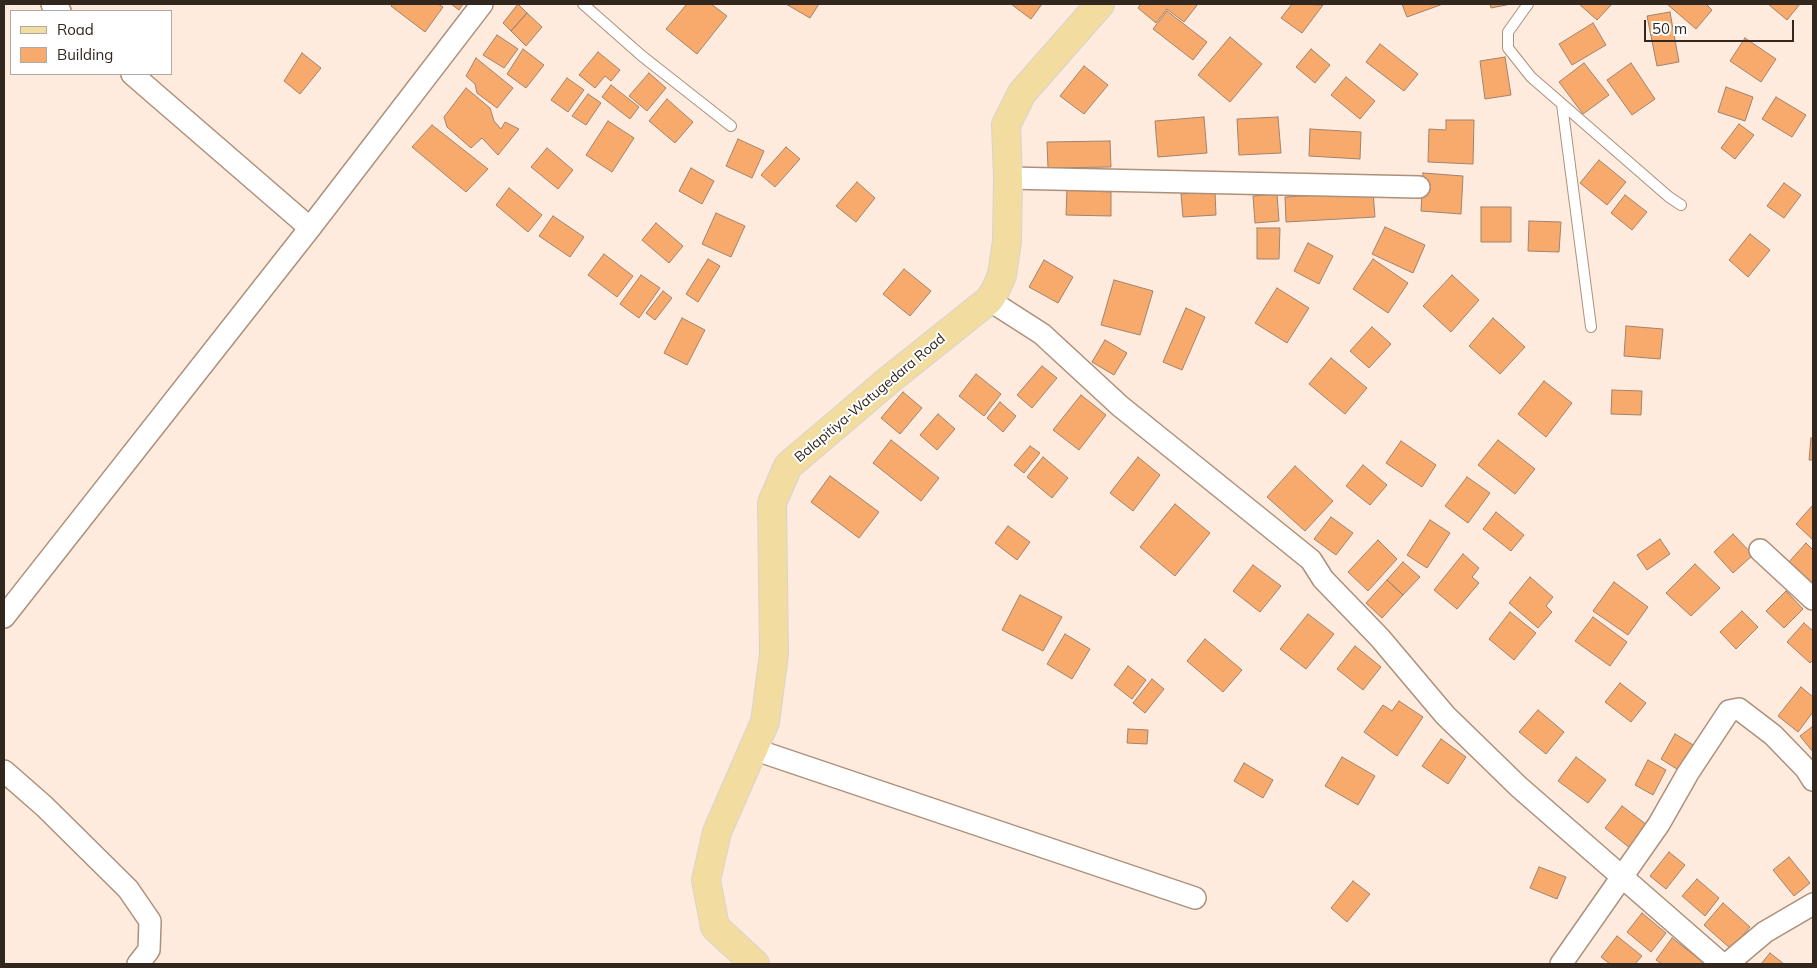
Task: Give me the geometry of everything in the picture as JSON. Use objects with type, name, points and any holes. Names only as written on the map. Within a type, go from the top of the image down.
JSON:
[{"type":"main road","name":"Balapitiya-Watugedara Road","points":[[754,964],[715,927],[706,880],[717,832],[765,722],[774,654],[772,503],[788,466],[882,386],[989,300],[1002,275],[1007,241],[1008,178],[1006,125],[1022,93],[1100,4]]},
{"type":"street","points":[[4,617],[310,228],[482,4]]},
{"type":"street","points":[[133,75],[310,228]]},
{"type":"street","points":[[1008,178],[1419,187]]},
{"type":"street","points":[[989,300],[1042,334],[1120,406],[1311,560],[1323,579],[1380,638],[1445,715],[1519,787],[1722,964]]},
{"type":"street","points":[[1760,550],[1813,599]]},
{"type":"street","points":[[1561,964],[1659,824],[1688,773],[1730,711],[1739,709],[1773,735],[1806,769],[1813,780]]},
{"type":"street","points":[[753,749],[1195,898]]},
{"type":"street","points":[[4,771],[44,806],[128,888],[150,921],[149,950],[138,964]]},
{"type":"street","points":[[1727,964],[1764,932],[1813,904]]},
{"type":"lane","points":[[583,4],[642,56],[730,126]]},
{"type":"lane","points":[[1528,4],[1508,32],[1508,48],[1531,77],[1669,197],[1681,205]]},
{"type":"lane","points":[[1562,104],[1592,327]]},
{"type":"building","points":[[392,4],[438,4],[443,7],[425,32],[391,6]]},
{"type":"building","points":[[451,4],[463,4],[459,10]]},
{"type":"building","points":[[518,4],[527,13],[511,31],[503,23]]},
{"type":"building","points":[[687,4],[711,4],[727,16],[697,54],[666,29]]},
{"type":"building","points":[[786,4],[819,4],[810,18]]},
{"type":"building","points":[[1011,4],[1042,4],[1031,19]]},
{"type":"building","points":[[1141,4],[1198,4],[1184,22],[1167,9],[1156,23],[1138,8]]},
{"type":"building","points":[[1292,4],[1323,5],[1302,33],[1281,18]]},
{"type":"building","points":[[1402,4],[1443,4],[1407,17]]},
{"type":"building","points":[[1490,4],[1511,4],[1491,8]]},
{"type":"building","points":[[1579,4],[1612,4],[1597,20]]},
{"type":"building","points":[[1667,4],[1706,4],[1712,10],[1696,29]]},
{"type":"building","points":[[1768,4],[1800,4],[1787,20]]},
{"type":"building","points":[[1167,11],[1207,42],[1193,60],[1153,29]]},
{"type":"building","points":[[1670,12],[1679,62],[1657,66],[1647,16]]},
{"type":"building","points":[[527,13],[542,27],[526,46],[511,31]]},
{"type":"building","points":[[1593,23],[1606,45],[1572,65],[1559,44]]},
{"type":"building","points":[[497,35],[518,49],[504,68],[483,55]]},
{"type":"building","points":[[1230,37],[1262,64],[1230,102],[1198,75]]},
{"type":"building","points":[[1745,38],[1776,59],[1761,82],[1730,61]]},
{"type":"building","points":[[1380,44],[1418,74],[1404,91],[1366,62]]},
{"type":"building","points":[[523,49],[544,65],[526,88],[507,74]]},
{"type":"building","points":[[1311,49],[1330,65],[1315,83],[1296,67]]},
{"type":"building","points":[[598,52],[620,70],[611,81],[605,76],[595,88],[579,75]]},
{"type":"building","points":[[302,53],[321,68],[300,94],[284,81]]},
{"type":"building","points":[[1505,57],[1511,95],[1485,99],[1480,61]]},
{"type":"building","points":[[476,58],[513,88],[497,108],[477,93],[475,84],[466,76]]},
{"type":"building","points":[[1584,63],[1609,95],[1583,114],[1559,82]]},
{"type":"building","points":[[1631,63],[1655,99],[1632,115],[1607,80]]},
{"type":"building","points":[[1084,66],[1108,85],[1084,114],[1060,96]]},
{"type":"building","points":[[649,73],[666,88],[647,111],[629,96]]},
{"type":"building","points":[[1346,77],[1375,101],[1360,119],[1331,95]]},
{"type":"building","points":[[567,78],[584,90],[568,112],[551,100]]},
{"type":"building","points":[[611,85],[639,107],[630,119],[602,97]]},
{"type":"building","points":[[1726,87],[1753,97],[1745,121],[1718,112]]},
{"type":"building","points":[[466,88],[490,108],[494,121],[501,129],[505,122],[519,129],[498,155],[482,138],[471,148],[447,127],[444,117]]},
{"type":"building","points":[[588,94],[601,103],[586,125],[572,116]]},
{"type":"building","points":[[1776,97],[1806,115],[1792,137],[1762,119]]},
{"type":"building","points":[[667,99],[693,122],[675,143],[649,121]]},
{"type":"building","points":[[1204,117],[1207,153],[1158,157],[1155,121]]},
{"type":"building","points":[[1278,117],[1281,153],[1239,155],[1237,119]]},
{"type":"building","points":[[1446,120],[1474,120],[1473,164],[1428,162],[1429,129],[1446,130]]},
{"type":"building","points":[[608,121],[634,138],[612,172],[586,155]]},
{"type":"building","points":[[1739,124],[1754,135],[1735,159],[1721,148]]},
{"type":"building","points":[[432,125],[488,169],[466,192],[412,147]]},
{"type":"building","points":[[1310,129],[1361,132],[1360,159],[1309,156]]},
{"type":"building","points":[[738,139],[764,151],[752,178],[726,166]]},
{"type":"building","points":[[1110,141],[1111,167],[1048,168],[1047,142]]},
{"type":"building","points":[[786,147],[800,159],[775,187],[761,175]]},
{"type":"building","points":[[547,148],[573,170],[558,189],[531,167]]},
{"type":"building","points":[[1599,160],[1626,182],[1607,205],[1580,183]]},
{"type":"building","points":[[691,168],[714,181],[702,204],[679,191]]},
{"type":"building","points":[[1423,173],[1463,176],[1461,214],[1421,211]]},
{"type":"building","points":[[857,182],[875,198],[856,222],[836,206]]},
{"type":"building","points":[[1784,183],[1801,195],[1784,218],[1767,206]]},
{"type":"building","points":[[509,188],[542,215],[528,232],[496,205]]},
{"type":"building","points":[[1067,190],[1111,192],[1111,216],[1066,215]]},
{"type":"building","points":[[1215,192],[1216,215],[1183,217],[1181,194]]},
{"type":"building","points":[[1373,192],[1375,217],[1286,222],[1285,197]]},
{"type":"building","points":[[1277,194],[1279,221],[1255,223],[1253,196]]},
{"type":"building","points":[[1625,195],[1647,212],[1632,230],[1611,213]]},
{"type":"building","points":[[1481,207],[1511,207],[1511,242],[1481,242]]},
{"type":"building","points":[[716,213],[745,226],[731,257],[702,244]]},
{"type":"building","points":[[553,216],[584,237],[570,257],[539,236]]},
{"type":"building","points":[[1529,221],[1561,222],[1559,252],[1528,251]]},
{"type":"building","points":[[656,223],[683,246],[669,263],[642,240]]},
{"type":"building","points":[[1385,227],[1425,245],[1413,273],[1372,254]]},
{"type":"building","points":[[1257,228],[1280,228],[1279,259],[1257,259]]},
{"type":"building","points":[[1750,234],[1770,250],[1748,277],[1729,260]]},
{"type":"building","points":[[1308,243],[1333,256],[1319,284],[1294,271]]},
{"type":"building","points":[[604,254],[633,276],[617,297],[588,275]]},
{"type":"building","points":[[708,259],[720,266],[698,302],[686,294]]},
{"type":"building","points":[[1373,259],[1408,283],[1388,313],[1353,289]]},
{"type":"building","points":[[1044,260],[1073,277],[1058,303],[1029,287]]},
{"type":"building","points":[[904,269],[931,291],[910,316],[883,294]]},
{"type":"building","points":[[641,275],[660,288],[639,318],[620,304]]},
{"type":"building","points":[[1452,275],[1479,300],[1451,332],[1423,306]]},
{"type":"building","points":[[1114,280],[1153,291],[1140,335],[1101,325]]},
{"type":"building","points":[[1277,288],[1309,308],[1287,343],[1255,323]]},
{"type":"building","points":[[663,291],[672,298],[655,320],[646,313]]},
{"type":"building","points":[[1186,308],[1205,317],[1182,370],[1163,362]]},
{"type":"building","points":[[682,318],[705,330],[687,365],[664,353]]},
{"type":"building","points":[[1493,318],[1525,347],[1500,374],[1469,346]]},
{"type":"building","points":[[1626,326],[1663,329],[1660,359],[1624,356]]},
{"type":"building","points":[[1372,327],[1391,344],[1369,368],[1350,351]]},
{"type":"building","points":[[1105,340],[1127,353],[1114,375],[1092,362]]},
{"type":"building","points":[[1331,358],[1367,388],[1345,414],[1309,384]]},
{"type":"building","points":[[1042,366],[1057,378],[1032,408],[1017,395]]},
{"type":"building","points":[[976,374],[1001,394],[984,416],[959,396]]},
{"type":"building","points":[[1544,381],[1572,403],[1546,437],[1518,414]]},
{"type":"building","points":[[1612,390],[1642,391],[1641,415],[1611,414]]},
{"type":"building","points":[[903,392],[922,408],[900,434],[881,418]]},
{"type":"building","points":[[1081,395],[1106,415],[1079,450],[1053,430]]},
{"type":"building","points":[[1000,402],[1016,416],[1003,432],[987,418]]},
{"type":"building","points":[[938,414],[955,429],[937,450],[920,435]]},
{"type":"building","points":[[1811,438],[1813,439],[1813,460],[1809,460]]},
{"type":"building","points":[[891,440],[939,478],[921,501],[873,463]]},
{"type":"building","points":[[1498,440],[1535,469],[1515,494],[1478,465]]},
{"type":"building","points":[[1401,441],[1436,465],[1422,487],[1386,463]]},
{"type":"building","points":[[1030,446],[1040,453],[1024,473],[1014,465]]},
{"type":"building","points":[[1043,457],[1068,478],[1052,498],[1027,477]]},
{"type":"building","points":[[1138,457],[1160,475],[1133,511],[1110,493]]},
{"type":"building","points":[[1363,465],[1387,485],[1370,505],[1346,486]]},
{"type":"building","points":[[1295,466],[1333,501],[1305,531],[1267,497]]},
{"type":"building","points":[[830,476],[879,512],[859,538],[811,502]]},
{"type":"building","points":[[1467,477],[1490,493],[1468,523],[1445,506]]},
{"type":"building","points":[[1175,504],[1210,533],[1175,576],[1140,547]]},
{"type":"building","points":[[1813,505],[1813,540],[1796,524]]},
{"type":"building","points":[[1496,512],[1524,535],[1511,551],[1483,529]]},
{"type":"building","points":[[1331,517],[1353,533],[1336,555],[1314,539]]},
{"type":"building","points":[[1430,520],[1450,533],[1427,568],[1407,555]]},
{"type":"building","points":[[1008,526],[1030,542],[1017,560],[995,543]]},
{"type":"building","points":[[1733,534],[1753,555],[1733,573],[1714,552]]},
{"type":"building","points":[[1660,539],[1670,554],[1647,570],[1637,555]]},
{"type":"building","points":[[1378,540],[1397,559],[1368,591],[1348,572]]},
{"type":"building","points":[[1806,543],[1813,550],[1813,586],[1788,563]]},
{"type":"building","points":[[1463,554],[1479,568],[1472,577],[1479,583],[1457,609],[1434,590]]},
{"type":"building","points":[[1403,562],[1420,577],[1403,595],[1387,580]]},
{"type":"building","points":[[1695,564],[1720,588],[1691,616],[1666,593]]},
{"type":"building","points":[[1253,565],[1281,586],[1260,612],[1233,591]]},
{"type":"building","points":[[1530,577],[1553,597],[1546,606],[1552,612],[1538,628],[1509,603]]},
{"type":"building","points":[[1387,580],[1403,595],[1382,618],[1366,603]]},
{"type":"building","points":[[1614,582],[1648,607],[1628,635],[1593,611]]},
{"type":"building","points":[[1786,591],[1803,609],[1784,628],[1766,611]]},
{"type":"building","points":[[1020,595],[1062,617],[1043,651],[1002,630]]},
{"type":"building","points":[[1742,611],[1758,627],[1736,649],[1720,632]]},
{"type":"building","points":[[1510,612],[1536,633],[1514,660],[1489,639]]},
{"type":"building","points":[[1308,614],[1334,634],[1306,669],[1280,649]]},
{"type":"building","points":[[1593,617],[1627,642],[1610,666],[1575,641]]},
{"type":"building","points":[[1804,623],[1813,631],[1813,660],[1810,663],[1787,642]]},
{"type":"building","points":[[1065,634],[1090,649],[1072,679],[1047,664]]},
{"type":"building","points":[[1205,639],[1242,670],[1223,692],[1187,661]]},
{"type":"building","points":[[1355,646],[1381,667],[1363,690],[1337,669]]},
{"type":"building","points":[[1128,666],[1146,680],[1132,699],[1114,685]]},
{"type":"building","points":[[1152,679],[1164,689],[1145,713],[1133,703]]},
{"type":"building","points":[[1620,683],[1646,703],[1631,722],[1605,702]]},
{"type":"building","points":[[1801,687],[1813,697],[1813,712],[1798,732],[1778,716]]},
{"type":"building","points":[[1399,701],[1423,717],[1397,756],[1364,732],[1383,705],[1392,711]]},
{"type":"building","points":[[1538,710],[1564,732],[1546,754],[1519,732]]},
{"type":"building","points":[[1813,726],[1813,752],[1800,736]]},
{"type":"building","points":[[1128,729],[1148,730],[1147,744],[1127,743]]},
{"type":"building","points":[[1675,734],[1695,746],[1680,771],[1661,759]]},
{"type":"building","points":[[1441,739],[1466,757],[1448,784],[1422,766]]},
{"type":"building","points":[[1342,757],[1375,776],[1358,805],[1325,786]]},
{"type":"building","points":[[1576,757],[1606,780],[1588,803],[1558,781]]},
{"type":"building","points":[[1648,760],[1666,770],[1653,795],[1635,785]]},
{"type":"building","points":[[1244,763],[1273,780],[1263,798],[1234,781]]},
{"type":"building","points":[[1622,806],[1647,825],[1630,848],[1605,828]]},
{"type":"building","points":[[1669,852],[1685,865],[1666,889],[1650,876]]},
{"type":"building","points":[[1789,857],[1810,883],[1794,896],[1773,870]]},
{"type":"building","points":[[1539,867],[1566,877],[1557,899],[1530,888]]},
{"type":"building","points":[[1697,879],[1719,898],[1705,916],[1682,896]]},
{"type":"building","points":[[1353,881],[1370,894],[1347,922],[1331,908]]},
{"type":"building","points":[[1723,903],[1750,927],[1731,949],[1704,925]]},
{"type":"building","points":[[1642,913],[1666,933],[1651,952],[1627,932]]},
{"type":"building","points":[[1617,936],[1642,956],[1635,964],[1610,964],[1601,957]]},
{"type":"building","points":[[1672,938],[1704,963],[1662,964],[1656,960]]},
{"type":"building","points":[[1770,953],[1784,964],[1761,964]]}]
